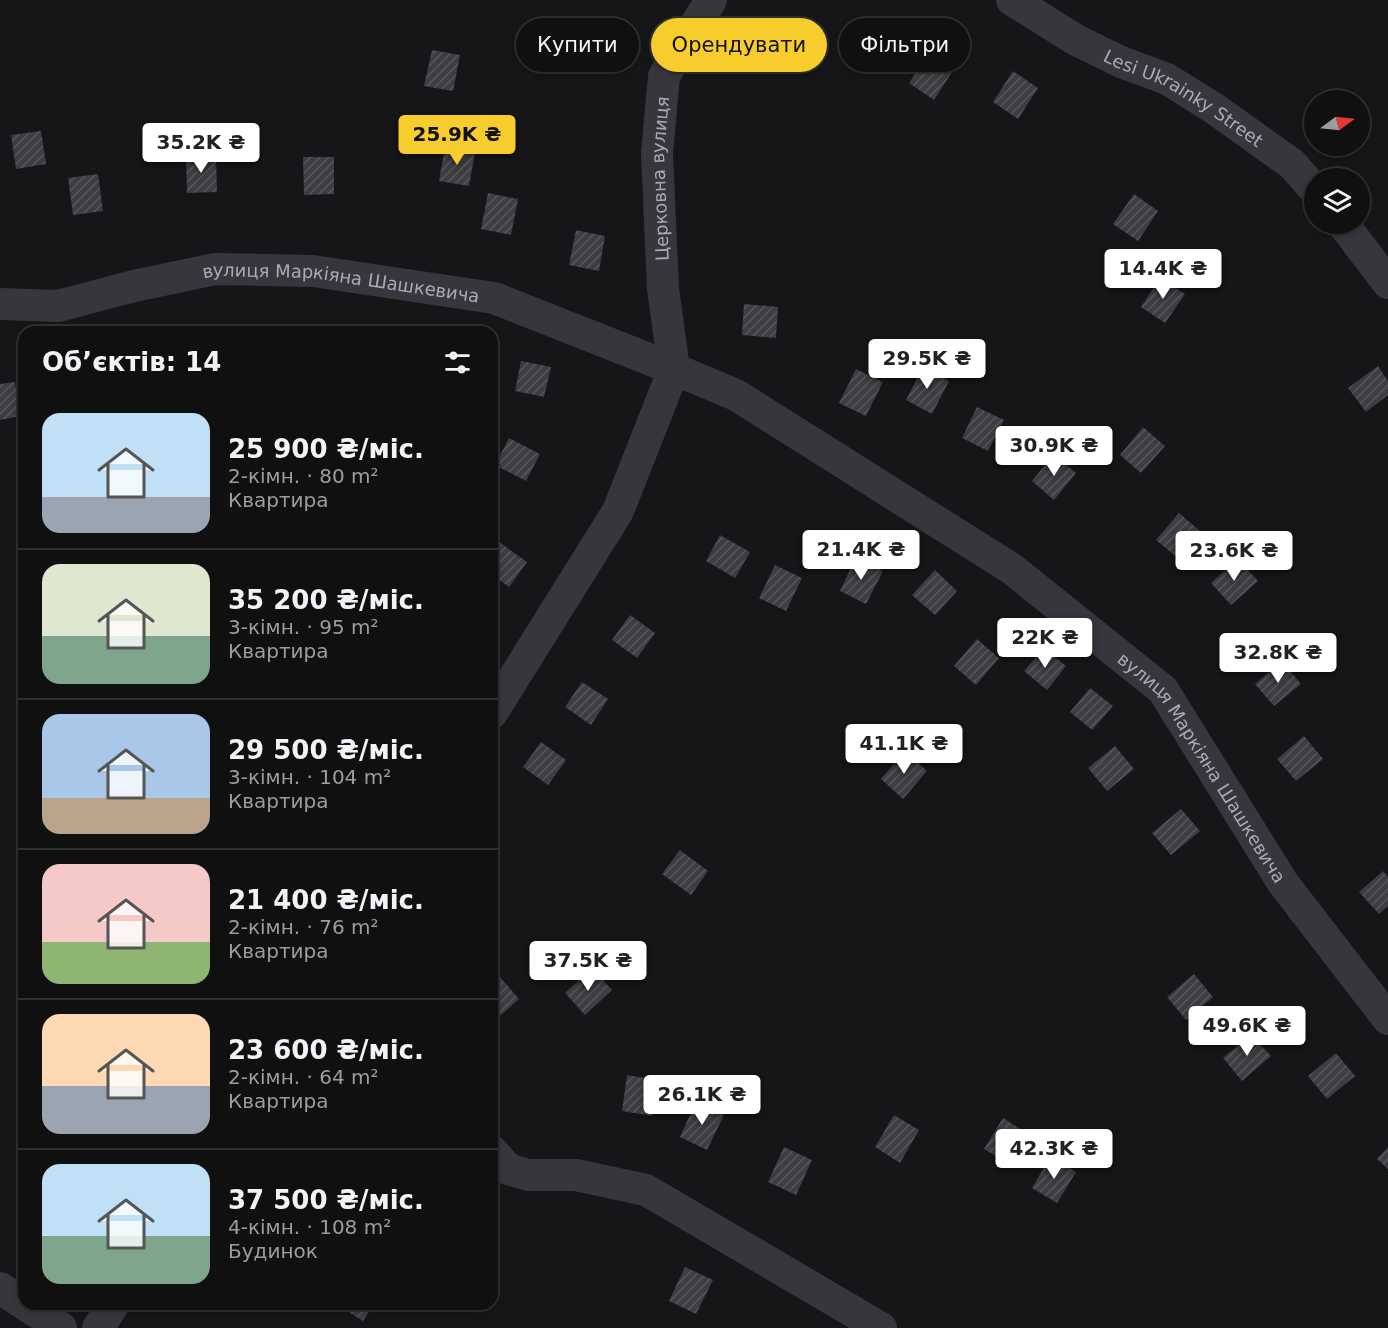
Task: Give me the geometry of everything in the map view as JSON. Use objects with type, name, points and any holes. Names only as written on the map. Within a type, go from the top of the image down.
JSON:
[{"type":"street","name":"Церковна вулиця","points":[[674,369],[663,289],[657,153],[664,76],[711,0]]},
{"type":"street","name":"Lesi Ukrainky Street","points":[[1012,0],[1076,39],[1121,62],[1167,80],[1212,107],[1292,164],[1304,178]]},
{"type":"street","points":[[1350,234],[1388,283]]},
{"type":"street","name":"вулиця Маркіяна Шашкевича","points":[[0,304],[58,306],[134,286],[215,269],[313,271],[494,298],[736,395],[1012,569],[1162,690],[1283,883],[1388,1019]]},
{"type":"street","points":[[498,702],[618,511],[674,369]]},
{"type":"street","points":[[498,1158],[508,1169],[528,1175],[576,1174],[645,1190],[881,1328]]},
{"type":"street","points":[[0,1288],[18,1300]]},
{"type":"street","points":[[33,1310],[58,1327]]},
{"type":"street","points":[[98,1328],[110,1310]]},
{"type":"building","points":[[432,50],[460,55],[453,91],[424,86]]},
{"type":"building","points":[[1013,71],[1038,88],[1018,119],[993,102]]},
{"type":"building","points":[[917,72],[952,72],[934,100],[909,83]]},
{"type":"building","points":[[41,131],[46,164],[16,169],[11,135]]},
{"type":"building","points":[[445,147],[475,152],[469,186],[439,181]]},
{"type":"building","points":[[186,155],[216,155],[217,192],[187,193]]},
{"type":"building","points":[[303,157],[334,157],[334,194],[304,195]]},
{"type":"building","points":[[98,174],[103,211],[73,215],[68,178]]},
{"type":"building","points":[[488,193],[518,199],[511,235],[481,229]]},
{"type":"building","points":[[1134,194],[1158,211],[1138,241],[1113,224]]},
{"type":"building","points":[[576,230],[605,236],[599,271],[569,265]]},
{"type":"building","points":[[1160,278],[1185,294],[1165,323],[1141,307]]},
{"type":"building","points":[[744,304],[778,307],[776,338],[742,335]]},
{"type":"building","points":[[521,361],[551,367],[544,397],[515,391]]},
{"type":"building","points":[[1378,366],[1388,381],[1388,395],[1366,412],[1348,388]]},
{"type":"building","points":[[923,367],[949,381],[932,414],[906,400]]},
{"type":"building","points":[[856,369],[883,382],[866,416],[839,403]]},
{"type":"building","points":[[15,382],[18,416],[0,420],[0,384]]},
{"type":"building","points":[[977,407],[1004,420],[988,451],[962,438]]},
{"type":"building","points":[[1143,427],[1165,446],[1141,473],[1120,455]]},
{"type":"building","points":[[509,438],[540,454],[526,481],[498,467],[498,459]]},
{"type":"building","points":[[1054,454],[1076,473],[1054,500],[1032,481]]},
{"type":"building","points":[[1179,513],[1201,532],[1179,559],[1156,540]]},
{"type":"building","points":[[720,535],[750,552],[735,578],[706,561]]},
{"type":"building","points":[[498,543],[527,562],[509,587],[498,579]]},
{"type":"building","points":[[856,557],[883,571],[866,604],[840,591]]},
{"type":"building","points":[[1238,559],[1258,581],[1231,605],[1211,583]]},
{"type":"building","points":[[775,565],[802,578],[786,611],[759,598]]},
{"type":"building","points":[[935,570],[957,591],[935,615],[912,595]]},
{"type":"building","points":[[630,615],[655,633],[637,658],[612,640]]},
{"type":"building","points":[[977,639],[999,658],[976,685],[954,666]]},
{"type":"building","points":[[1044,648],[1066,666],[1047,690],[1024,671]]},
{"type":"building","points":[[1282,661],[1301,684],[1274,706],[1255,684]]},
{"type":"building","points":[[582,682],[608,699],[591,725],[565,707]]},
{"type":"building","points":[[1090,688],[1113,706],[1092,730],[1070,712]]},
{"type":"building","points":[[1304,736],[1323,759],[1296,781],[1277,759]]},
{"type":"building","points":[[541,742],[566,760],[548,785],[523,767]]},
{"type":"building","points":[[1115,746],[1134,769],[1107,791],[1088,768]]},
{"type":"building","points":[[905,751],[927,771],[903,799],[881,779]]},
{"type":"building","points":[[1181,809],[1200,831],[1171,855],[1152,833]]},
{"type":"building","points":[[680,850],[708,871],[691,895],[662,874]]},
{"type":"building","points":[[1383,871],[1388,877],[1388,906],[1379,914],[1359,892]]},
{"type":"building","points":[[592,968],[612,990],[585,1015],[565,993]]},
{"type":"building","points":[[1194,974],[1213,997],[1186,1020],[1167,997]]},
{"type":"building","points":[[500,977],[519,999],[498,1018],[498,979]]},
{"type":"building","points":[[1251,1034],[1271,1056],[1242,1081],[1223,1058]]},
{"type":"building","points":[[1336,1053],[1355,1076],[1327,1099],[1308,1076]]},
{"type":"building","points":[[627,1075],[657,1080],[652,1116],[622,1111]]},
{"type":"building","points":[[696,1102],[724,1115],[707,1150],[680,1137]]},
{"type":"building","points":[[894,1115],[919,1130],[900,1163],[875,1147]]},
{"type":"building","points":[[1003,1118],[1028,1134],[1009,1164],[984,1149]]},
{"type":"building","points":[[784,1147],[812,1160],[796,1195],[768,1182]]},
{"type":"building","points":[[1388,1147],[1388,1169],[1377,1159]]},
{"type":"building","points":[[1051,1156],[1076,1172],[1057,1203],[1032,1188]]},
{"type":"building","points":[[685,1267],[713,1280],[696,1314],[669,1301]]},
{"type":"building","points":[[346,1310],[370,1310],[363,1321]]}]
